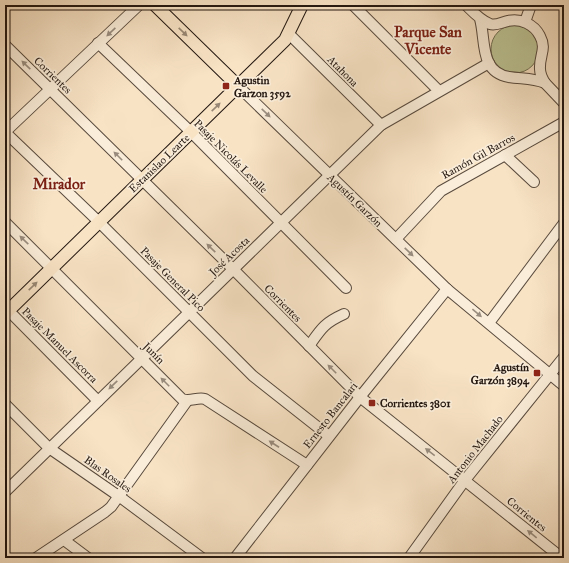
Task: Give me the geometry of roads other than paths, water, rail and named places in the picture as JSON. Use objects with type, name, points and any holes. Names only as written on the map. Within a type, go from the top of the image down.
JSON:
[{"type":"main road","name":"Agustín Garzón","points":[[155,5],[238,86]]},
{"type":"main road","name":"Estanislao Learte","points":[[6,310],[52,268],[280,45],[289,34],[302,5]]},
{"type":"street","points":[[5,132],[139,5]]},
{"type":"street","points":[[353,5],[439,91]]},
{"type":"street","points":[[466,5],[480,19],[492,24],[517,20],[525,22],[537,31],[542,40],[543,50],[540,64],[541,76],[545,83],[564,103]]},
{"type":"street","points":[[525,22],[531,5]]},
{"type":"street","points":[[480,19],[485,55],[494,70],[501,75],[537,80],[545,83]]},
{"type":"street","points":[[483,44],[491,30],[504,22]]},
{"type":"street","name":"Atahona","points":[[289,34],[381,125]]},
{"type":"street","name":"Pasaje Nicolás Levalle","points":[[98,43],[191,132],[346,288]]},
{"type":"street","name":"Corrientes","points":[[5,45],[233,269],[360,397],[562,558]]},
{"type":"street","name":"José Acosta","points":[[5,491],[381,125],[489,63]]},
{"type":"street","points":[[522,78],[540,64]]},
{"type":"street","name":"Agustín Garzón","points":[[238,86],[447,289],[564,386]]},
{"type":"street","name":"Ramón Gil Barros","points":[[396,239],[441,191],[564,122]]},
{"type":"street","name":"Pasaje General Pico","points":[[5,132],[99,222],[253,376],[329,436]]},
{"type":"street","points":[[505,155],[534,182]]},
{"type":"street","name":"Junín","points":[[5,222],[178,395],[187,401]]},
{"type":"street","points":[[489,323],[564,223]]},
{"type":"street","name":"Ernesto Bancalari","points":[[235,558],[329,436],[447,289]]},
{"type":"street","name":"Pasaje Manuel Ascorra","points":[[6,310],[98,400]]},
{"type":"street","points":[[309,346],[321,328],[344,314]]},
{"type":"street","name":"Antonio Machado","points":[[409,558],[465,480],[564,357]]},
{"type":"street","points":[[38,558],[106,512],[120,497],[187,401],[200,398],[205,399],[307,465]]},
{"type":"street","name":"Blas Rosales","points":[[5,404],[49,448],[120,497],[202,558]]},
{"type":"street","points":[[64,540],[88,558]]},
{"type":"place","name":"Agustin Garzon 3592","points":[[226,86]]},
{"type":"place","name":"Agustín Garzón 3894","points":[[537,373]]},
{"type":"place","name":"Corrientes 3801","points":[[372,403]]},
{"type":"district","name":"Parque San Vicente","points":[[428,40]]},
{"type":"district","name":"Mirador","points":[[59,184]]}]
